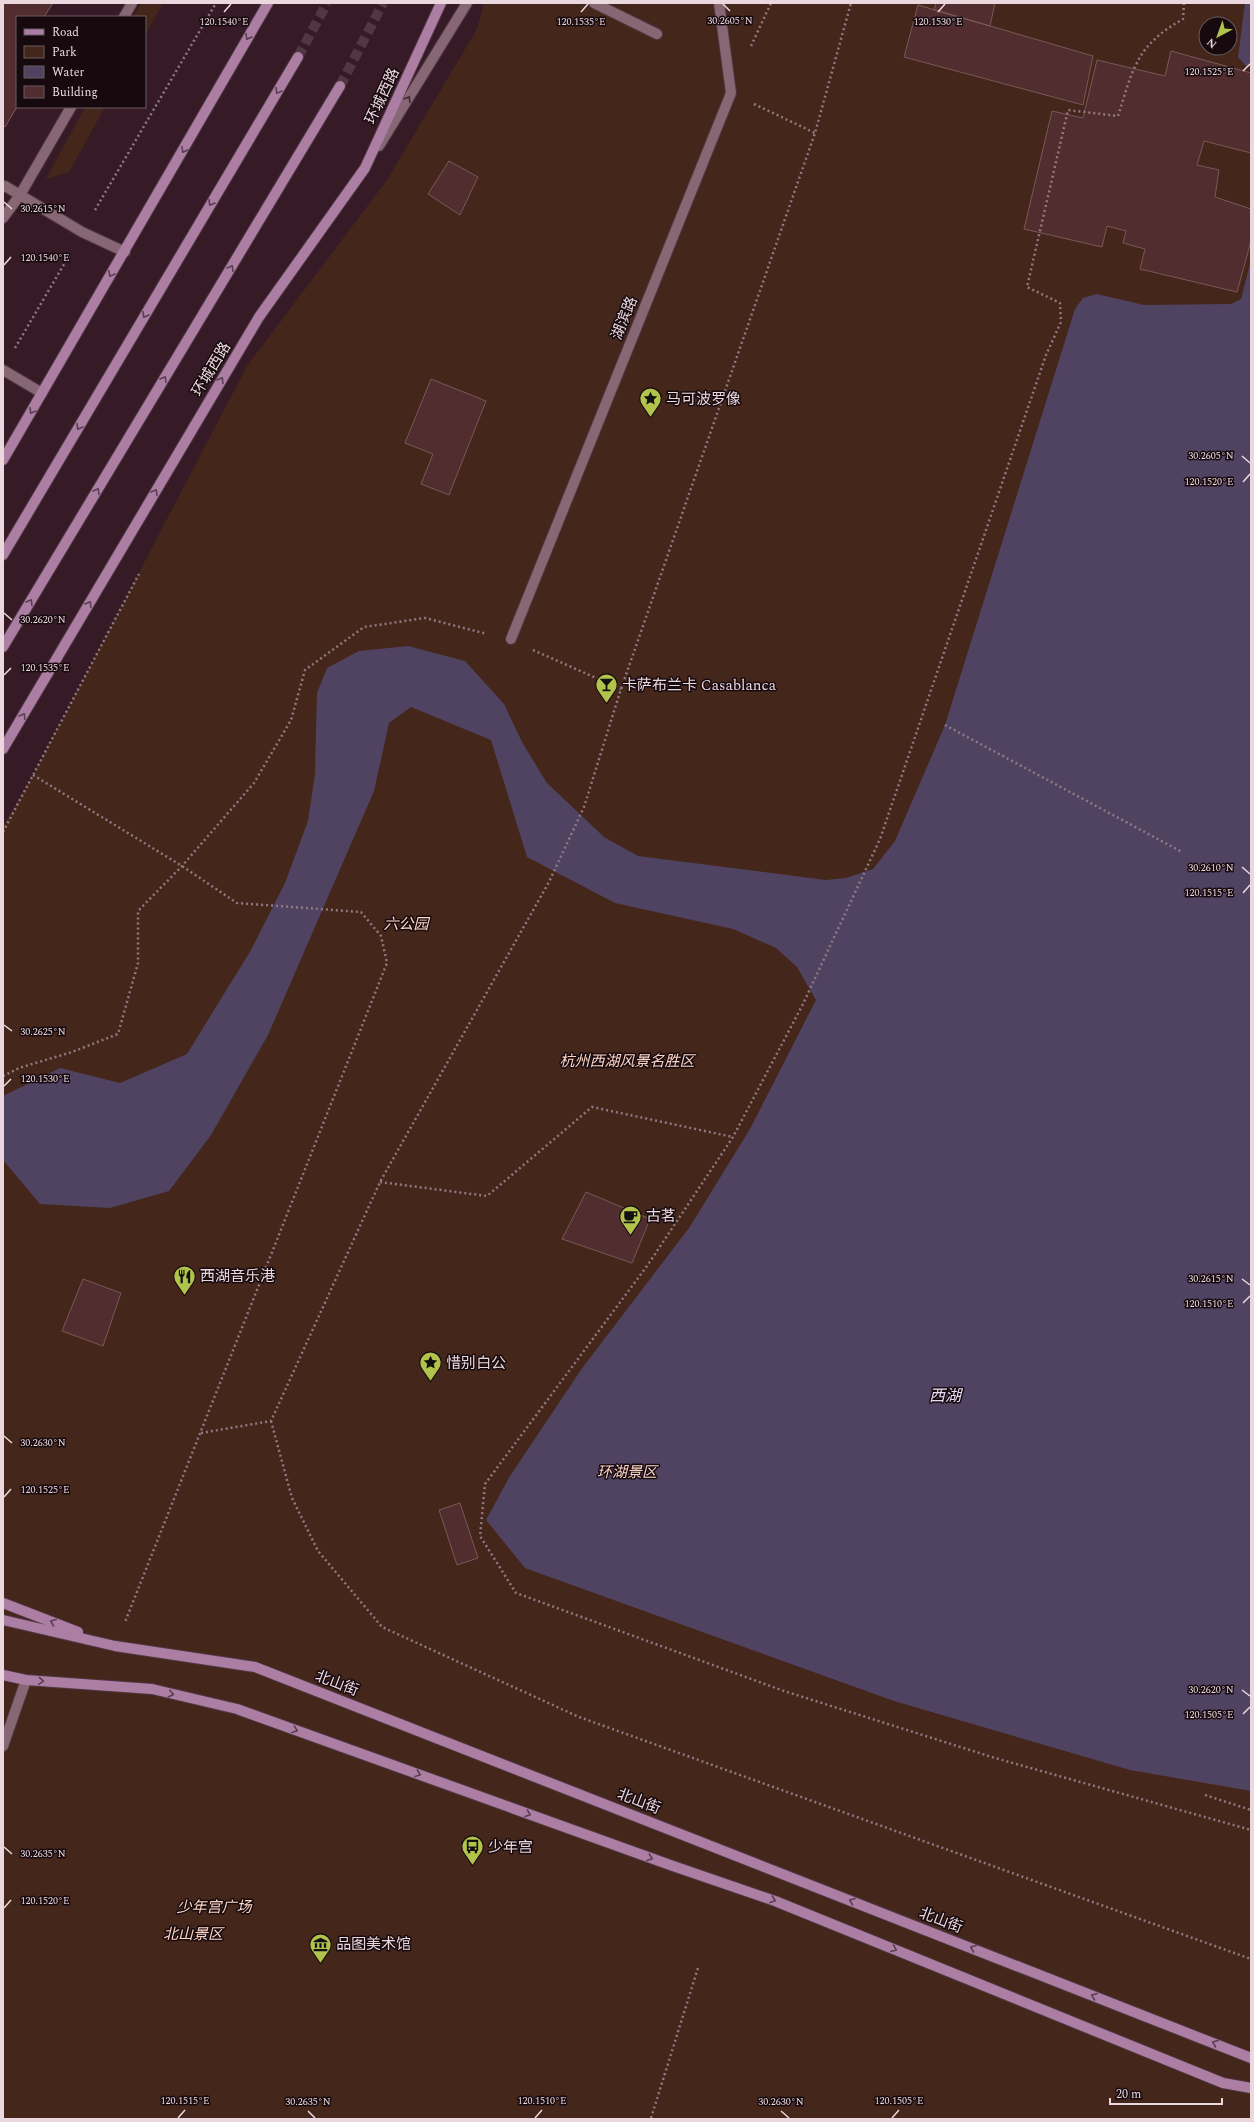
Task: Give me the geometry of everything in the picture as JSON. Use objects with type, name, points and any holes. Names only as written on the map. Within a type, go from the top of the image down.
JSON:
[{"type":"main road","points":[[3,460],[125,252],[268,3]]},
{"type":"main road","name":"环城西路","points":[[3,749],[259,317],[365,168],[441,3]]},
{"type":"main road","points":[[3,555],[298,58]]},
{"type":"main road","points":[[3,648],[340,86]]},
{"type":"main road","points":[[3,1603],[115,1646]]},
{"type":"main road","name":"北山街","points":[[3,1620],[115,1646],[255,1667],[1251,2058]]},
{"type":"main road","points":[[3,1675],[26,1680],[152,1689],[237,1709],[666,1864],[775,1901],[1223,2083],[1251,2088]]},
{"type":"street","points":[[125,16],[132,3]]},
{"type":"street","points":[[365,168],[468,3]]},
{"type":"street","points":[[594,3],[657,34]]},
{"type":"street","name":"湖滨路","points":[[511,639],[731,92],[719,3]]},
{"type":"street","points":[[3,218],[20,194],[70,108]]},
{"type":"street","points":[[3,187],[5,186],[20,194],[82,232],[125,252]]},
{"type":"street","points":[[3,370],[42,393]]},
{"type":"street","points":[[3,1746],[26,1680]]},
{"type":"path","points":[[11,354],[216,3]]},
{"type":"path","points":[[749,51],[771,3]]},
{"type":"path","points":[[851,3],[815,133],[621,689],[584,807],[549,882],[380,1182],[271,1421],[292,1498],[318,1551],[382,1627],[579,1717],[1251,1959]]},
{"type":"path","points":[[1184,3],[1182,19],[1154,39],[1143,52],[1133,69],[1118,116],[1068,110],[1027,287],[1060,303],[1061,322],[1046,355],[880,839],[802,1004],[733,1137],[647,1266],[485,1484],[480,1536],[516,1593],[784,1691],[994,1758],[1251,1830]]},
{"type":"path","points":[[731,92],[815,133]]},
{"type":"path","points":[[3,832],[140,570]]},
{"type":"path","points":[[3,1076],[19,1068],[72,1052],[118,1034],[138,963],[138,911],[182,866],[254,783],[291,720],[305,670],[364,627],[425,618],[511,639],[621,689]]},
{"type":"path","points":[[945,725],[1182,852]]},
{"type":"path","points":[[33,775],[182,866],[237,902],[361,912],[381,936],[387,963],[202,1433],[115,1646]]},
{"type":"path","points":[[380,1182],[487,1196],[592,1107],[733,1137]]},
{"type":"path","points":[[202,1433],[271,1421]]},
{"type":"path","points":[[1205,1795],[1251,1810]]},
{"type":"path","points":[[651,2118],[698,1968]]},
{"type":"green space","points":[[141,3],[163,3],[146,33],[146,16],[134,16]]},
{"type":"green space","name":"环湖景区","points":[[484,3],[1251,3],[1251,2119],[3,2119],[3,826],[33,775],[247,366],[387,180],[477,29]]},
{"type":"green space","points":[[84,108],[104,108],[69,172],[46,179]]},
{"type":"water","points":[[1245,3],[1251,3],[1251,67],[1246,66],[1238,57]]},
{"type":"water","name":"西湖","points":[[1251,260],[1251,1791],[1130,1770],[894,1701],[525,1568],[486,1520],[510,1476],[583,1367],[689,1228],[750,1129],[816,1000],[797,967],[776,948],[733,929],[615,903],[527,857],[491,740],[411,707],[389,723],[374,791],[268,1035],[211,1135],[169,1191],[110,1208],[40,1204],[3,1160],[3,1096],[60,1068],[120,1083],[187,1054],[251,950],[285,883],[308,821],[315,774],[317,693],[327,668],[359,651],[408,646],[465,661],[504,704],[523,744],[547,783],[604,837],[638,856],[826,880],[846,878],[873,869],[895,841],[945,725],[1075,309],[1083,298],[1097,294],[1144,305],[1231,304],[1241,299]]},
{"type":"building","points":[[3,3],[53,3],[45,16],[16,16],[16,108],[5,127],[3,125]]},
{"type":"building","points":[[936,3],[995,3],[990,26],[934,10]]},
{"type":"building","points":[[918,5],[1093,56],[1083,105],[904,57]]},
{"type":"building","points":[[1171,51],[1251,73],[1251,153],[1204,141],[1197,165],[1219,170],[1215,197],[1251,209],[1251,241],[1237,292],[1140,269],[1145,249],[1123,243],[1126,231],[1107,226],[1102,247],[1024,229],[1052,111],[1083,118],[1097,60],[1165,76]]},
{"type":"building","points":[[449,161],[478,177],[460,215],[428,194]]},
{"type":"building","points":[[431,379],[486,401],[449,495],[421,484],[433,454],[405,443]]},
{"type":"building","points":[[586,1192],[650,1219],[632,1263],[562,1239]]},
{"type":"building","points":[[83,1279],[121,1293],[103,1346],[62,1331]]},
{"type":"building","points":[[460,1503],[478,1558],[457,1565],[439,1510]]},
{"type":"tunnel","points":[[298,57],[327,3]]},
{"type":"tunnel","points":[[340,86],[383,3]]},
{"type":"place","name":"马可波罗像","points":[[650,418]]},
{"type":"place","name":"卡萨布兰卡 Casablanca","points":[[606,704]]},
{"type":"place","name":"古茗","points":[[631,1236]]},
{"type":"place","name":"西湖音乐港","points":[[185,1296]]},
{"type":"place","name":"惜别白公","points":[[430,1382]]},
{"type":"place","name":"少年宫","points":[[472,1866]]},
{"type":"place","name":"品图美术馆","points":[[320,1964]]},
{"type":"park label","name":"六公园","points":[[406,924]]},
{"type":"park label","name":"杭州西湖风景名胜区","points":[[627,1061]]},
{"type":"park label","name":"少年宫广场","points":[[214,1907]]},
{"type":"park label","name":"北山景区","points":[[193,1934]]}]
